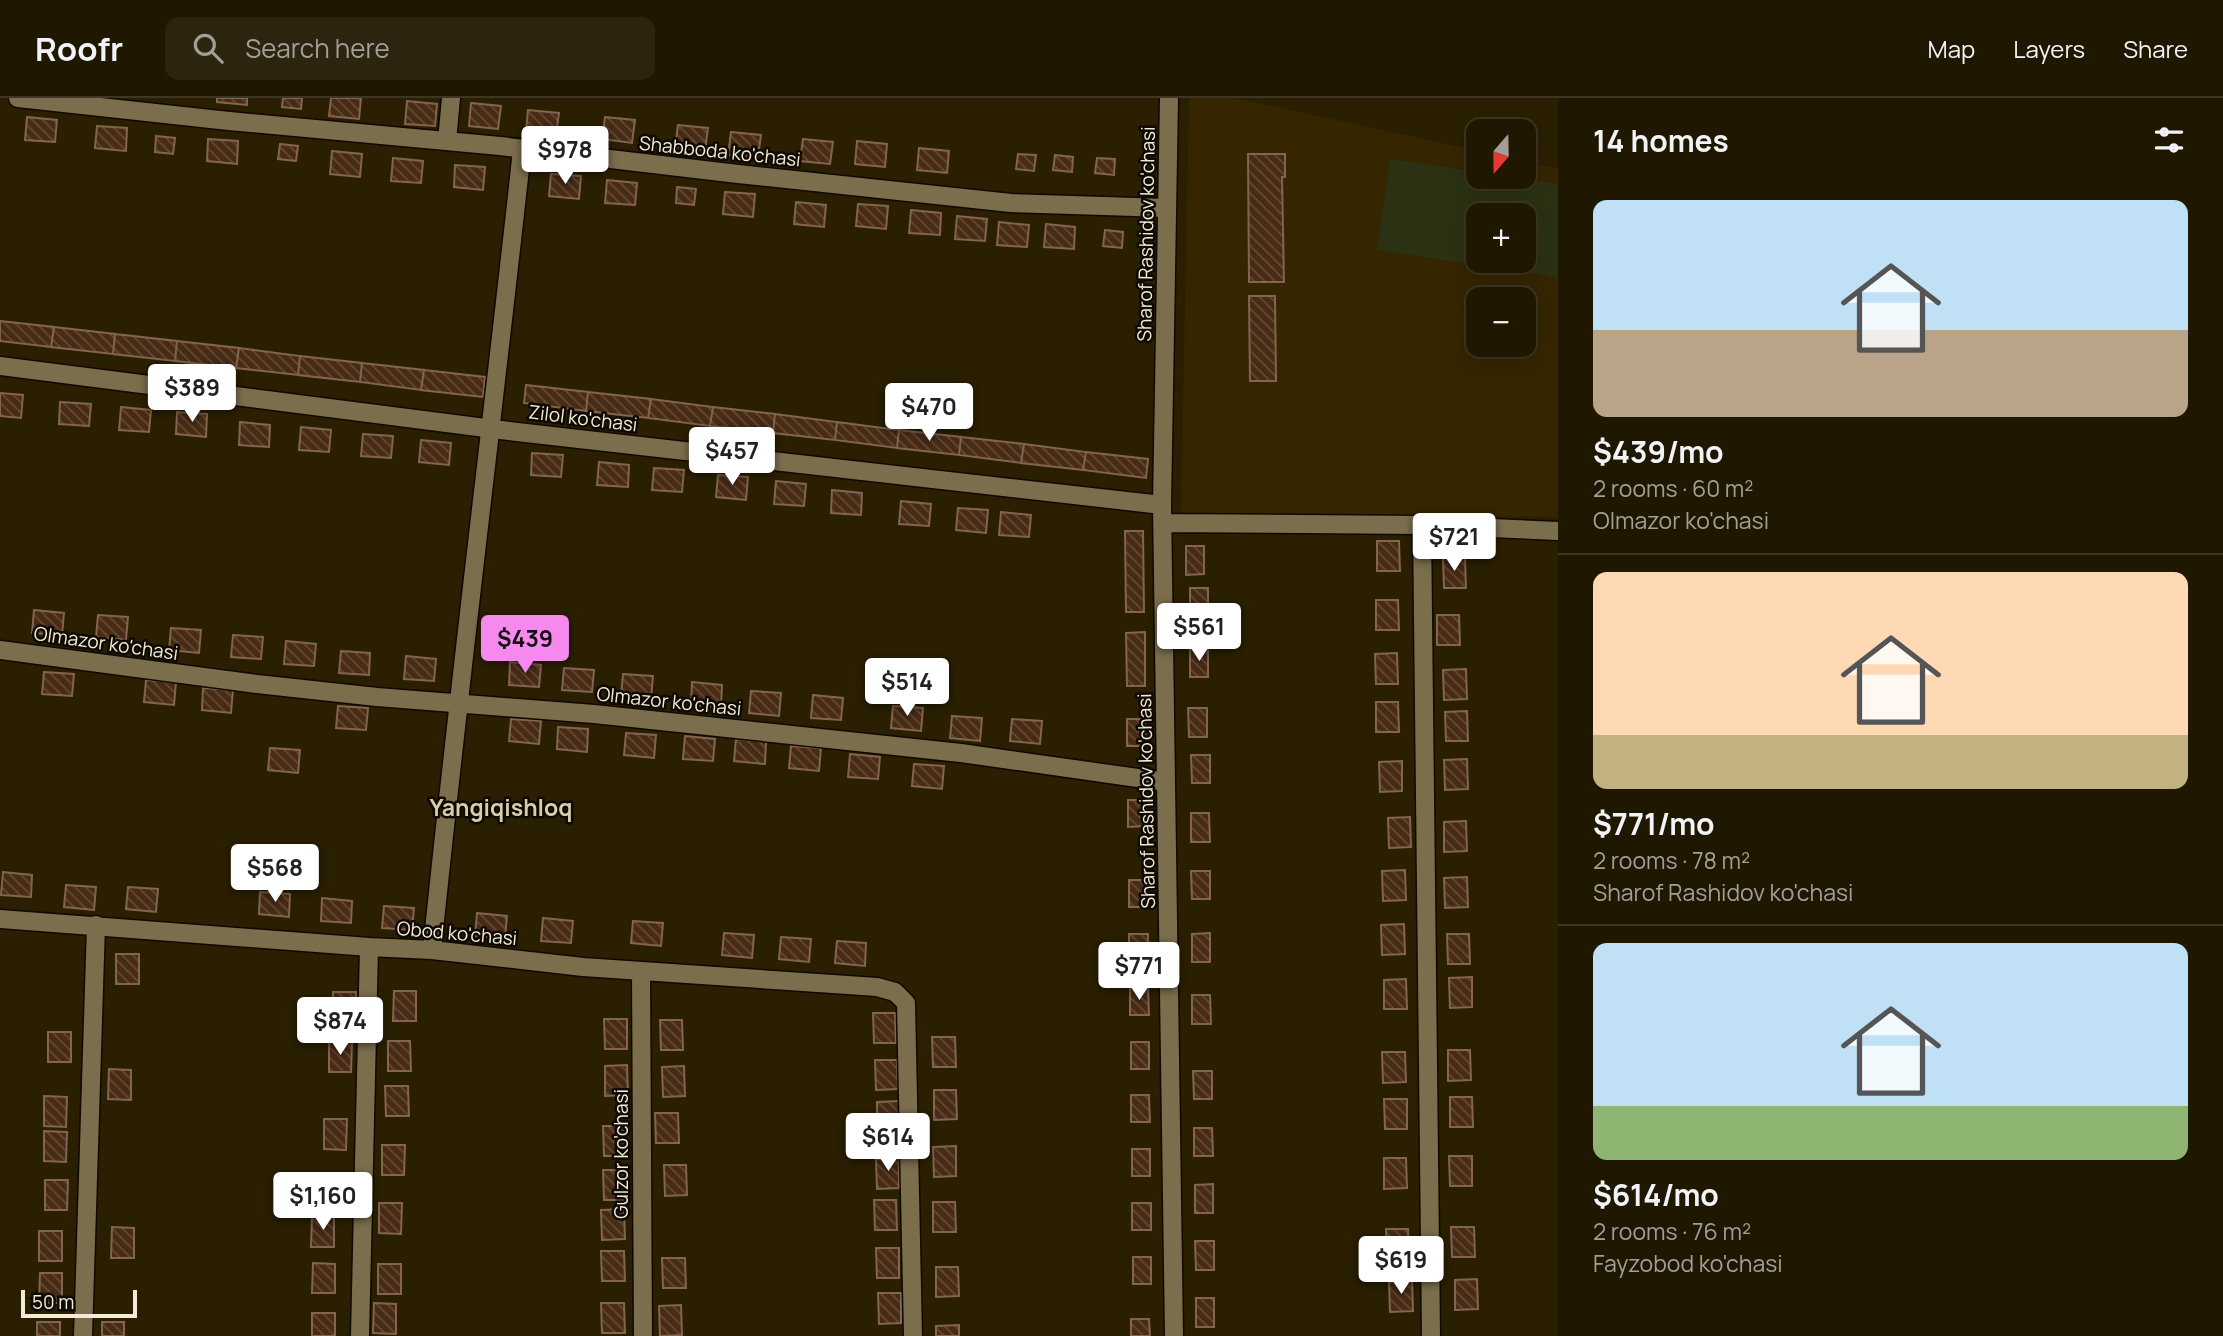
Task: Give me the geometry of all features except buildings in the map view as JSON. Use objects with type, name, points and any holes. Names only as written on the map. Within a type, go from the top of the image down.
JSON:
[{"type":"street","name":"Shabboda ko'chasi","points":[[18,98],[447,141],[1011,203],[1167,208]]},
{"type":"street","points":[[447,141],[451,98]]},
{"type":"street","name":"Sharof Rashidov ko'chasi","points":[[1169,98],[1163,514],[1174,1336]]},
{"type":"street","points":[[432,950],[457,704],[492,428],[522,150]]},
{"type":"street","name":"Zilol ko'chasi","points":[[0,366],[1163,514],[1558,531]]},
{"type":"street","points":[[1422,525],[1431,1336]]},
{"type":"street","name":"Olmazor ko'chasi","points":[[0,650],[257,684],[457,704],[594,714],[948,752],[1166,782]]},
{"type":"street","name":"Obod ko'chasi","points":[[0,919],[432,950],[583,967],[877,987],[895,992],[906,1003],[913,1336]]},
{"type":"street","points":[[83,1336],[96,925]]},
{"type":"street","points":[[360,1336],[369,947]]},
{"type":"street","name":"Gulzor ko'chasi","points":[[642,971],[643,1336]]},
{"type":"shaded area","points":[[1189,98],[1235,98],[1466,148],[1466,189],[1536,189],[1536,164],[1558,169],[1558,517],[1181,513]]},
{"type":"green space","points":[[1390,159],[1466,170],[1466,189],[1536,189],[1536,181],[1558,184],[1558,277],[1531,273],[1536,273],[1536,203],[1466,203],[1466,263],[1377,250]]},
{"type":"district","name":"Yangiqishloq","points":[[501,808]]}]
